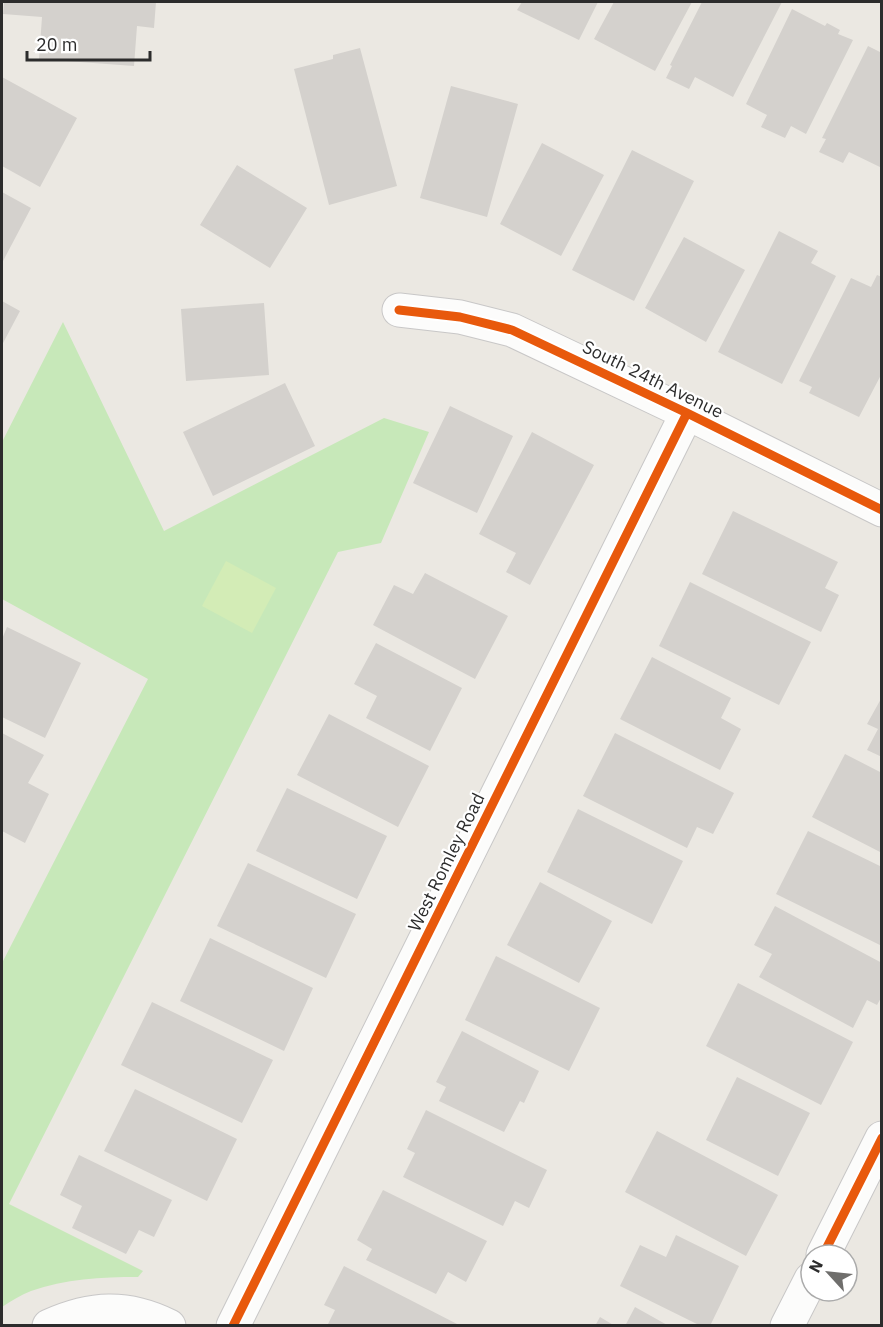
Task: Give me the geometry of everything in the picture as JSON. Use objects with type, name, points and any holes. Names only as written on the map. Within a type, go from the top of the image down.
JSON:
[{"type":"street","name":"South 24th Avenue","points":[[399,310],[460,317],[512,330],[687,413],[882,510]]},
{"type":"street","name":"West Romley Road","points":[[233,1326],[687,413]]},
{"type":"street","points":[[829,1243],[882,1138]]},
{"type":"street","points":[[787,1326],[799,1302]]},
{"type":"street","points":[[49,1326],[89,1312],[108,1311],[131,1312],[156,1319],[169,1326]]},
{"type":"green space","points":[[63,322],[164,531],[384,418],[429,432],[381,543],[338,552],[9,1204],[143,1271],[138,1277],[83,1280],[44,1287],[24,1294],[2,1307],[2,963],[148,679],[2,599],[2,442]]},
{"type":"green space","points":[[226,561],[276,588],[252,633],[202,606]]},
{"type":"building","points":[[4,2],[156,2],[154,28],[137,26],[134,66],[39,59],[42,17],[3,14]]},
{"type":"building","points":[[522,2],[598,2],[579,40],[517,10]]},
{"type":"building","points":[[614,2],[692,2],[655,71],[594,39]]},
{"type":"building","points":[[702,2],[782,2],[733,97],[695,77],[689,89],[666,78],[672,66],[670,65]]},
{"type":"building","points":[[792,9],[825,26],[827,23],[840,30],[838,34],[853,40],[806,134],[791,126],[785,138],[761,127],[767,115],[746,104]]},
{"type":"building","points":[[868,46],[882,53],[882,168],[849,152],[843,163],[819,152],[826,139],[822,138]]},
{"type":"building","points":[[360,48],[397,186],[329,205],[294,69],[333,59],[333,55]]},
{"type":"building","points":[[2,77],[77,118],[40,187],[2,166]]},
{"type":"building","points":[[451,86],[518,104],[487,217],[420,198]]},
{"type":"building","points":[[542,143],[604,175],[561,256],[500,224]]},
{"type":"building","points":[[632,150],[694,181],[634,301],[572,270]]},
{"type":"building","points":[[237,165],[307,208],[270,268],[200,225]]},
{"type":"building","points":[[2,192],[31,208],[2,263]]},
{"type":"building","points":[[779,231],[818,251],[811,263],[836,276],[782,384],[718,352]]},
{"type":"building","points":[[684,237],[745,270],[706,342],[645,308]]},
{"type":"building","points":[[877,275],[882,277],[882,373],[859,417],[809,393],[812,387],[799,381],[851,278],[871,287]]},
{"type":"building","points":[[2,301],[20,311],[2,345]]},
{"type":"building","points":[[264,303],[269,375],[186,381],[181,309]]},
{"type":"building","points":[[285,383],[315,446],[213,496],[183,432]]},
{"type":"building","points":[[450,406],[513,436],[477,513],[413,483]]},
{"type":"building","points":[[532,432],[594,465],[530,585],[506,572],[516,553],[479,534]]},
{"type":"building","points":[[733,511],[838,562],[825,588],[839,595],[821,632],[702,574]]},
{"type":"building","points":[[425,573],[508,616],[475,679],[373,625],[394,585],[413,594]]},
{"type":"building","points":[[690,582],[811,642],[779,705],[659,646]]},
{"type":"building","points":[[7,627],[81,663],[45,738],[2,717],[2,639]]},
{"type":"building","points":[[376,643],[462,688],[430,751],[366,718],[377,696],[354,684]]},
{"type":"building","points":[[652,657],[731,698],[721,718],[741,729],[720,770],[620,719]]},
{"type":"building","points":[[882,697],[882,757],[867,750],[878,729],[867,724]]},
{"type":"building","points":[[329,714],[429,766],[398,827],[297,775]]},
{"type":"building","points":[[2,733],[44,755],[28,783],[49,794],[25,843],[2,831]]},
{"type":"building","points":[[615,733],[734,793],[713,834],[697,827],[687,848],[583,796]]},
{"type":"building","points":[[845,754],[882,773],[882,853],[812,817]]},
{"type":"building","points":[[287,788],[387,836],[357,899],[256,851]]},
{"type":"building","points":[[578,809],[683,861],[652,924],[547,872]]},
{"type":"building","points":[[808,831],[882,867],[882,946],[776,894]]},
{"type":"building","points":[[248,863],[356,914],[326,978],[217,926]]},
{"type":"building","points":[[540,882],[612,921],[579,983],[507,945]]},
{"type":"building","points":[[775,906],[882,963],[882,996],[877,1005],[867,1000],[853,1028],[759,977],[772,954],[754,945]]},
{"type":"building","points":[[210,938],[313,988],[284,1051],[180,1001]]},
{"type":"building","points":[[496,956],[600,1008],[569,1071],[465,1020]]},
{"type":"building","points":[[738,983],[853,1042],[821,1105],[706,1046]]},
{"type":"building","points":[[152,1002],[273,1060],[242,1123],[121,1065]]},
{"type":"building","points":[[462,1031],[539,1071],[524,1103],[520,1101],[504,1132],[439,1101],[446,1087],[436,1082]]},
{"type":"building","points":[[737,1077],[810,1113],[778,1176],[706,1140]]},
{"type":"building","points":[[135,1089],[237,1139],[207,1201],[104,1151]]},
{"type":"building","points":[[426,1110],[547,1170],[529,1208],[515,1201],[503,1226],[403,1177],[415,1153],[407,1149]]},
{"type":"building","points":[[657,1131],[778,1195],[746,1256],[625,1192]]},
{"type":"building","points":[[79,1155],[172,1200],[154,1237],[139,1230],[126,1254],[72,1228],[82,1206],[60,1195]]},
{"type":"building","points":[[383,1190],[487,1241],[466,1282],[448,1272],[436,1294],[366,1260],[372,1249],[357,1240]]},
{"type":"building","points":[[676,1235],[739,1266],[710,1326],[701,1326],[620,1286],[640,1245],[666,1257]]},
{"type":"building","points":[[344,1266],[461,1326],[327,1326],[335,1310],[324,1305]]},
{"type":"building","points":[[635,1307],[669,1326],[625,1326]]},
{"type":"building","points":[[600,1317],[615,1326],[595,1326]]},
{"type":"cycle path","points":[[399,310],[460,317],[512,330],[687,413],[882,510]]},
{"type":"cycle path","points":[[233,1326],[687,413]]},
{"type":"cycle path","points":[[829,1243],[882,1138]]}]
